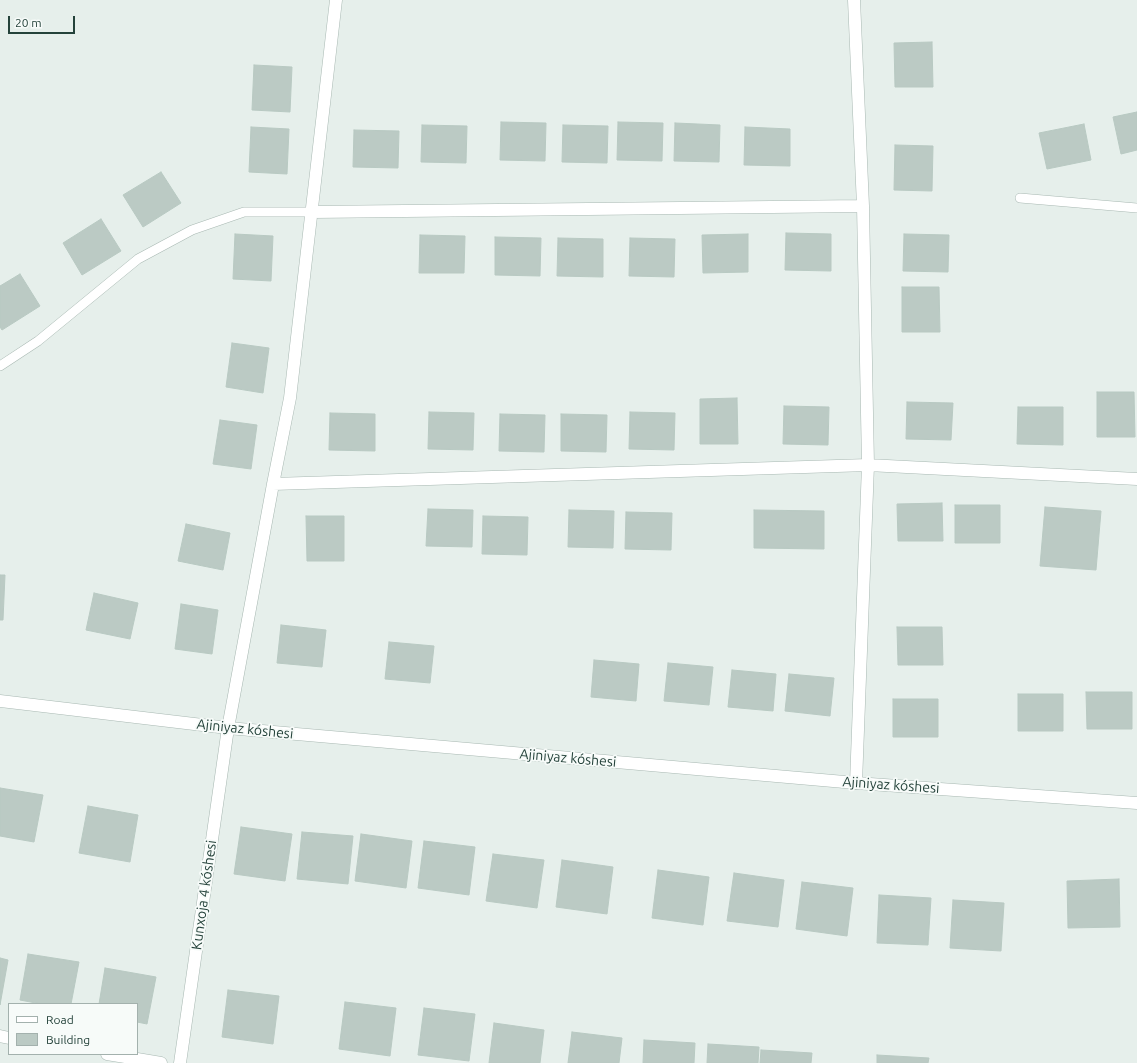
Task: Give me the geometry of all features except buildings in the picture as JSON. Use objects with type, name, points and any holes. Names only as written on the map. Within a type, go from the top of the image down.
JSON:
[{"type":"street","name":"Kunxoja 4 kóshesi","points":[[180,1063],[228,728],[290,398],[313,212],[336,0]]},
{"type":"street","points":[[854,0],[863,206],[868,465],[856,783]]},
{"type":"street","points":[[313,212],[863,206]]},
{"type":"street","points":[[273,484],[868,465],[1137,479]]},
{"type":"street","name":"Ajiniyaz kóshesi","points":[[0,701],[228,728],[856,783],[1137,804]]},
{"type":"street","points":[[113,1055],[161,1063]]},
{"type":"lane","points":[[1020,198],[1137,208]]},
{"type":"lane","points":[[0,366],[38,342],[138,259],[192,230],[244,212],[313,212]]}]
